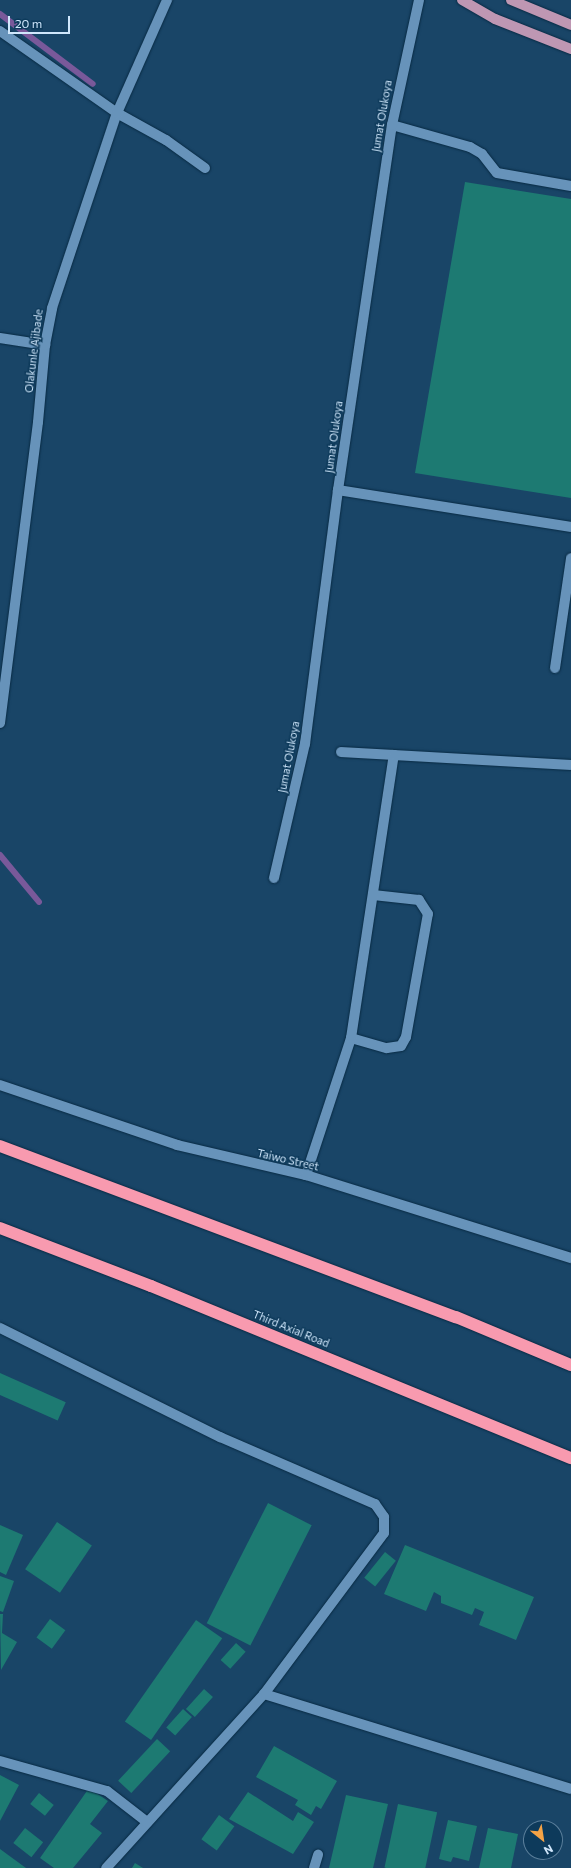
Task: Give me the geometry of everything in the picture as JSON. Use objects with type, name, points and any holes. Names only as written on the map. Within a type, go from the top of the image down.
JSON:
[{"type":"highway","points":[[0,1146],[456,1317],[571,1365]]},
{"type":"highway","name":"Third Axial Road","points":[[0,1228],[151,1286],[571,1458]]},
{"type":"main road","points":[[462,0],[495,19],[571,49]]},
{"type":"main road","points":[[511,0],[571,25]]},
{"type":"street","name":"Olakunle Ajibade","points":[[0,723],[38,422],[45,345],[52,308],[117,113],[167,0]]},
{"type":"street","name":"Jumat Olukoya","points":[[274,878],[305,744],[338,490],[392,125],[419,0]]},
{"type":"street","points":[[0,31],[117,113],[166,140],[205,168]]},
{"type":"street","points":[[392,125],[470,147],[482,154],[497,173],[571,186]]},
{"type":"street","points":[[0,338],[45,345]]},
{"type":"street","points":[[338,490],[571,527]]},
{"type":"street","points":[[555,668],[571,558]]},
{"type":"street","points":[[341,752],[571,765]]},
{"type":"street","points":[[306,1175],[351,1038],[374,895],[394,755]]},
{"type":"street","points":[[351,1038],[387,1048],[401,1046],[406,1037],[428,914],[419,900],[374,895]]},
{"type":"street","name":"Taiwo Street","points":[[0,1085],[177,1145],[306,1175],[571,1258]]},
{"type":"street","points":[[0,1328],[220,1437],[375,1504],[384,1517],[384,1533],[264,1694],[106,1868]]},
{"type":"street","points":[[264,1694],[571,1789]]},
{"type":"street","points":[[0,1761],[107,1791],[147,1822]]},
{"type":"street","points":[[314,1868],[318,1855]]},
{"type":"building","points":[[465,182],[571,199],[571,498],[415,473]]},
{"type":"building","points":[[0,1373],[66,1402],[58,1421],[0,1395]]},
{"type":"building","points":[[268,1503],[312,1525],[250,1646],[207,1623]]},
{"type":"building","points":[[57,1522],[92,1545],[60,1593],[25,1569]]},
{"type":"building","points":[[0,1525],[23,1535],[6,1575],[0,1572]]},
{"type":"building","points":[[405,1545],[534,1597],[516,1640],[479,1625],[484,1612],[475,1608],[472,1615],[441,1603],[441,1596],[434,1592],[426,1611],[384,1594]]},
{"type":"building","points":[[385,1552],[396,1561],[375,1586],[364,1578]]},
{"type":"building","points":[[0,1576],[14,1581],[3,1612],[0,1611]]},
{"type":"building","points":[[0,1614],[3,1614],[2,1633],[17,1642],[1,1670]]},
{"type":"building","points":[[50,1619],[65,1630],[52,1649],[36,1638]]},
{"type":"building","points":[[196,1620],[222,1638],[151,1740],[125,1722]]},
{"type":"building","points":[[236,1643],[246,1652],[230,1669],[221,1660]]},
{"type":"building","points":[[204,1689],[213,1697],[195,1717],[186,1709]]},
{"type":"building","points":[[183,1709],[192,1717],[175,1736],[166,1728]]},
{"type":"building","points":[[157,1739],[170,1751],[131,1793],[118,1781]]},
{"type":"building","points":[[274,1746],[337,1781],[321,1809],[316,1806],[311,1815],[295,1805],[298,1800],[256,1777]]},
{"type":"building","points":[[0,1775],[19,1785],[0,1821]]},
{"type":"building","points":[[89,1788],[108,1801],[90,1824],[102,1833],[73,1868],[54,1868],[40,1858]]},
{"type":"building","points":[[248,1792],[293,1821],[298,1812],[314,1822],[293,1854],[229,1819]]},
{"type":"building","points":[[39,1793],[54,1805],[45,1816],[30,1804]]},
{"type":"building","points":[[346,1795],[388,1804],[373,1868],[329,1868]]},
{"type":"building","points":[[398,1804],[437,1812],[425,1868],[384,1868]]},
{"type":"building","points":[[219,1815],[234,1826],[217,1850],[201,1839]]},
{"type":"building","points":[[448,1820],[477,1826],[469,1861],[453,1857],[451,1862],[439,1859]]},
{"type":"building","points":[[25,1828],[43,1842],[31,1857],[13,1843]]},
{"type":"building","points":[[488,1828],[518,1834],[511,1868],[479,1868]]},
{"type":"building","points":[[0,1849],[26,1868],[0,1868]]},
{"type":"building","points":[[135,1863],[143,1868],[132,1868]]},
{"type":"waterway","points":[[0,14],[93,84]]},
{"type":"waterway","points":[[0,855],[39,902]]}]
